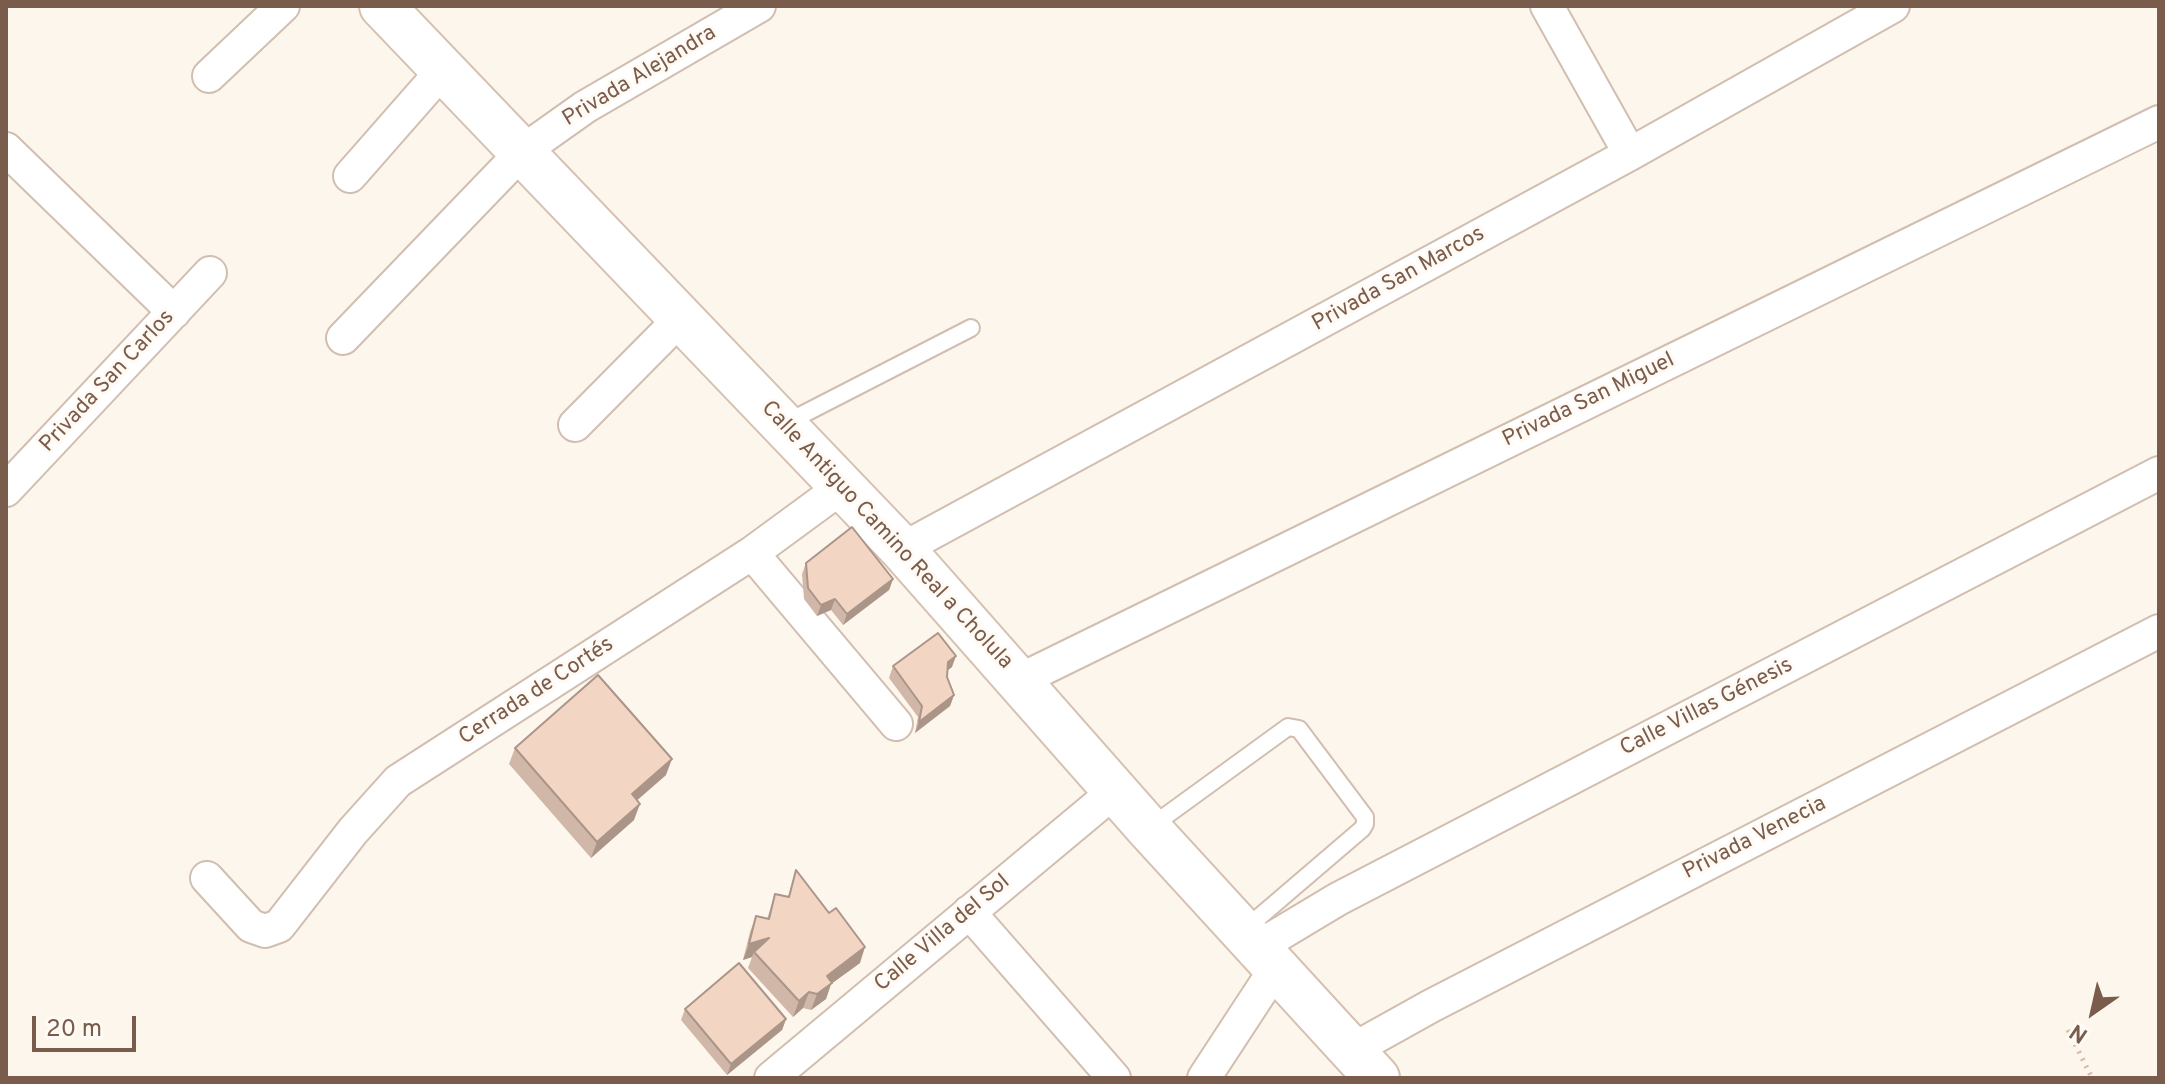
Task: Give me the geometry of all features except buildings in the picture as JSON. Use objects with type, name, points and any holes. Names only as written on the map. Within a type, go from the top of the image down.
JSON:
[{"type":"main road","name":"Calle Antiguo Camino Real a Cholula","points":[[382,6],[902,549],[1148,828],[1364,1064]]},
{"type":"street","points":[[209,76],[283,6]]},
{"type":"street","name":"Privada Alejandra","points":[[343,338],[523,151],[585,107],[759,6]]},
{"type":"street","points":[[1547,6],[1630,154]]},
{"type":"street","name":"Privada San Marcos","points":[[902,549],[1630,154],[1893,6]]},
{"type":"street","points":[[350,176],[443,70]]},
{"type":"street","name":"Privada San Miguel","points":[[1020,680],[2159,122]]},
{"type":"street","points":[[6,149],[174,312]]},
{"type":"street","name":"Privada San Carlos","points":[[6,490],[210,273]]},
{"type":"street","points":[[575,425],[682,317]]},
{"type":"street","name":"Calle Villas Génesis","points":[[1259,949],[1338,899],[2159,473]]},
{"type":"street","name":"Cerrada de Cortés","points":[[207,878],[251,926],[265,931],[279,926],[361,822],[398,781],[752,553],[842,487]]},
{"type":"street","points":[[752,553],[896,724]]},
{"type":"street","name":"Privada Venecia","points":[[1364,1064],[1431,1006],[2159,631]]},
{"type":"street","name":"Calle Villa del Sol","points":[[771,1078],[1115,791]]},
{"type":"street","points":[[969,912],[1114,1078]]},
{"type":"street","points":[[1204,1078],[1259,949]]},
{"type":"lane","points":[[783,424],[971,328]]},
{"type":"lane","points":[[1148,828],[1288,727],[1299,729],[1365,817],[1365,824],[1259,949]]},
{"type":"path","points":[[2068,1030],[2092,1078]]}]
